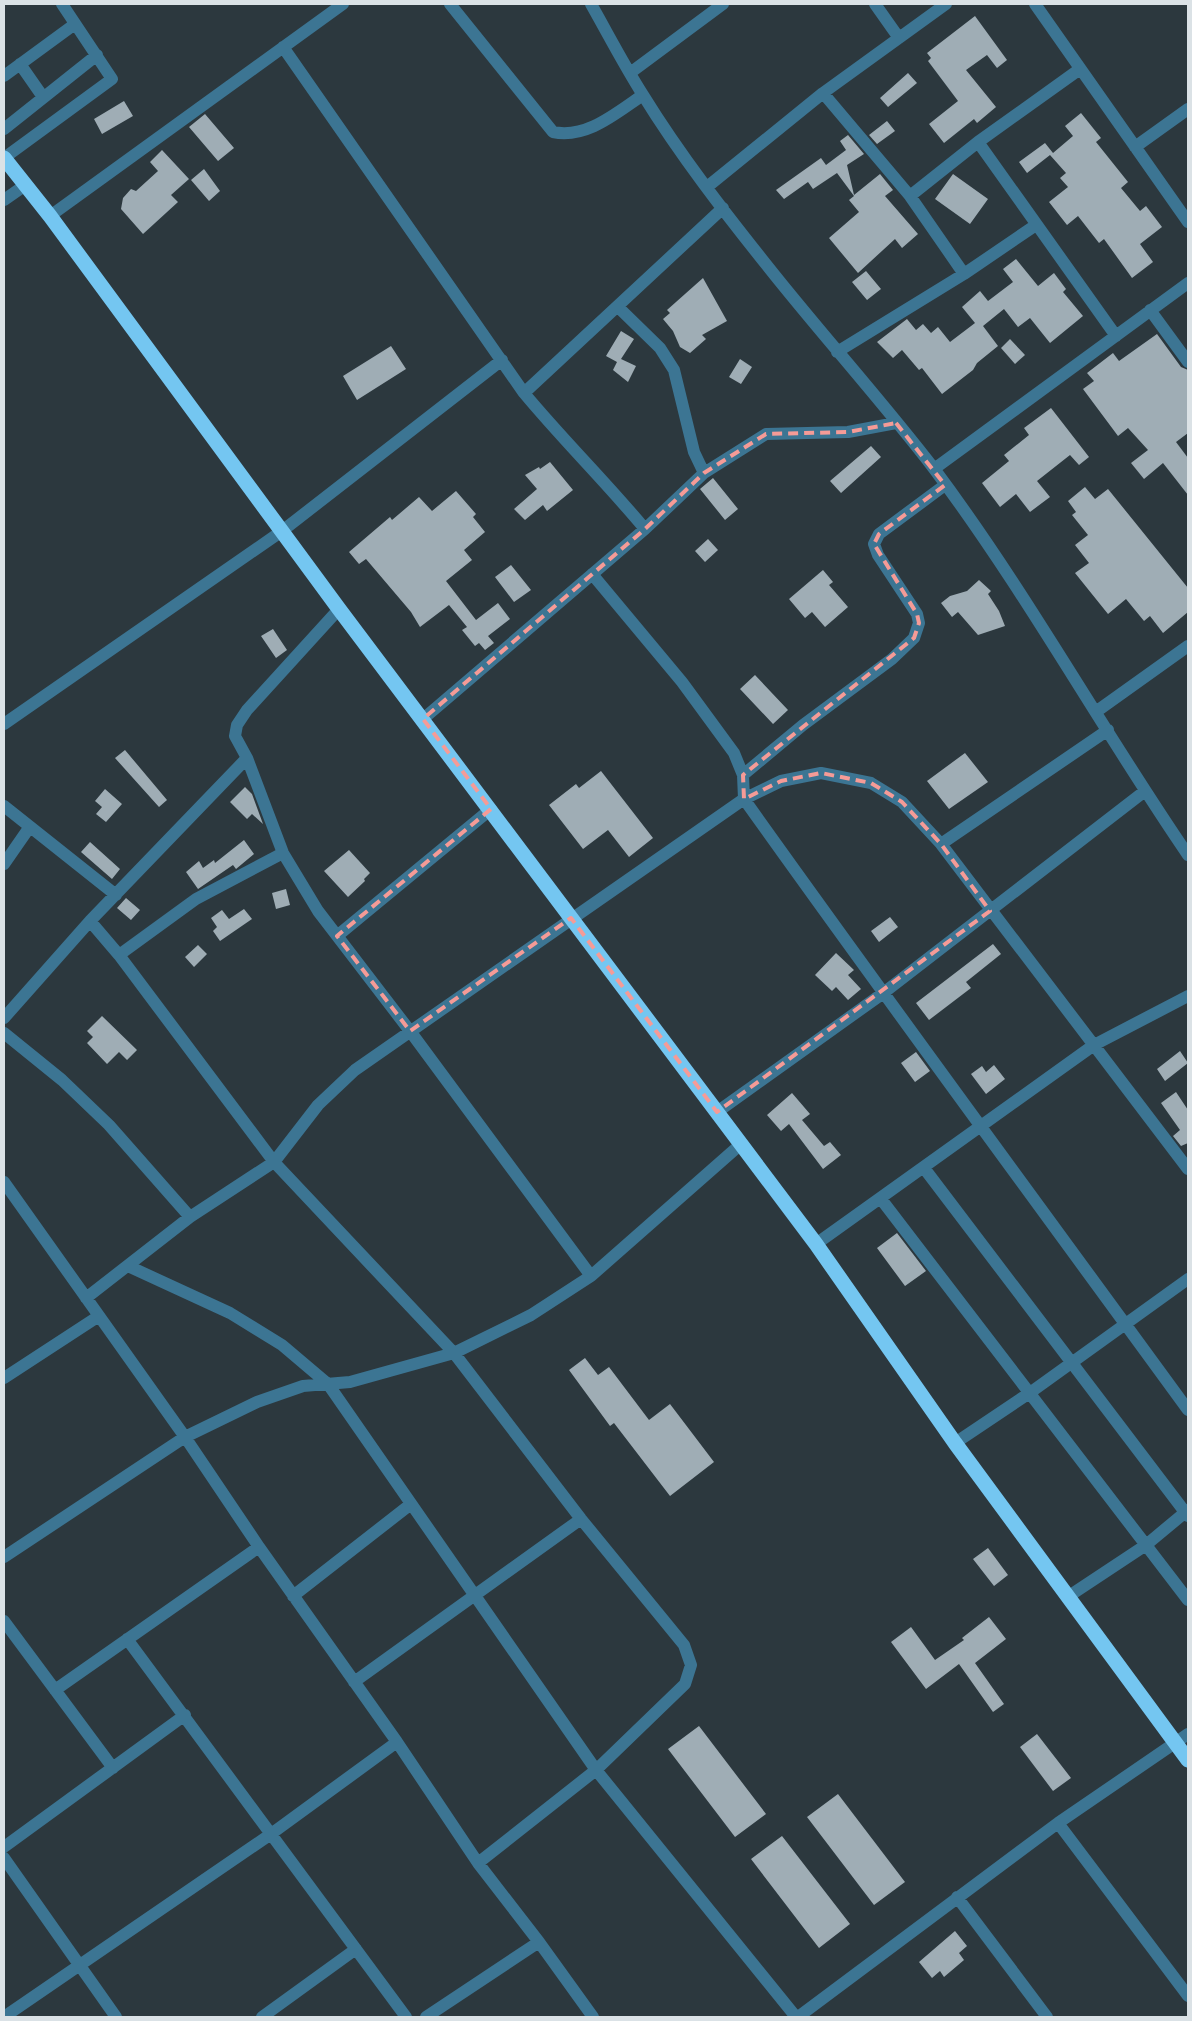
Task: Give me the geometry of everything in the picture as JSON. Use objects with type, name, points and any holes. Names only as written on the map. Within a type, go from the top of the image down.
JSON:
[{"type":"highway","points":[[4,158],[24,186],[50,216],[339,609],[816,1244],[955,1443],[1188,1760]]},
{"type":"street","points":[[4,158],[112,80],[62,4]]},
{"type":"street","points":[[50,216],[343,4]]},
{"type":"street","points":[[450,4],[553,132],[566,135],[579,132],[602,122],[643,95]]},
{"type":"street","points":[[591,4],[643,95],[707,187],[934,469],[988,544],[1097,711],[1145,791],[1188,854]]},
{"type":"street","points":[[630,73],[723,4]]},
{"type":"street","points":[[874,4],[899,38]]},
{"type":"street","points":[[707,187],[823,93],[946,4]]},
{"type":"street","points":[[1035,4],[1188,222]]},
{"type":"street","points":[[4,76],[74,24]]},
{"type":"street","points":[[283,47],[524,393],[560,436],[610,487],[645,529]]},
{"type":"street","points":[[4,129],[97,55]]},
{"type":"street","points":[[20,64],[43,98]]},
{"type":"street","points":[[910,196],[978,142],[1080,69]]},
{"type":"street","points":[[823,93],[910,196],[964,274]]},
{"type":"street","points":[[1135,147],[1188,109]]},
{"type":"street","points":[[978,142],[1116,336]]},
{"type":"street","points":[[4,200],[24,186]]},
{"type":"street","points":[[524,393],[723,208]]},
{"type":"street","points":[[838,352],[964,274],[1036,225]]},
{"type":"street","points":[[934,469],[1188,283]]},
{"type":"street","points":[[618,307],[660,348],[674,370],[694,452],[704,473]]},
{"type":"street","points":[[1150,310],[1188,362]]},
{"type":"street","points":[[4,724],[282,531],[502,360]]},
{"type":"street","points":[[423,719],[645,529],[704,473],[766,434],[848,432],[896,423]]},
{"type":"street","points":[[743,775],[803,725],[892,659],[914,638],[919,623],[917,614],[878,554],[874,544],[879,534],[946,485]]},
{"type":"street","points":[[592,574],[682,682],[734,753],[743,775],[744,799],[882,994],[982,1126],[1188,1410]]},
{"type":"street","points":[[339,609],[242,718],[235,736],[247,758],[283,853],[318,910],[591,1276]]},
{"type":"street","points":[[1097,711],[1188,646]]},
{"type":"street","points":[[940,844],[1108,730]]},
{"type":"street","points":[[4,1018],[90,922],[247,758]]},
{"type":"street","points":[[86,1298],[190,1217],[274,1162],[318,1105],[355,1070],[744,799],[781,781],[821,772],[871,783],[902,802],[940,844],[1188,1169]]},
{"type":"street","points":[[717,1112],[882,994],[1145,791]]},
{"type":"street","points":[[4,806],[29,828],[116,895]]},
{"type":"street","points":[[337,936],[491,809]]},
{"type":"street","points":[[4,864],[29,828]]},
{"type":"street","points":[[119,955],[196,899],[283,853]]},
{"type":"street","points":[[90,922],[119,955],[274,1162],[454,1353],[581,1520],[684,1645],[691,1665],[685,1684],[596,1770],[478,1863]]},
{"type":"street","points":[[816,1244],[1094,1045],[1188,996]]},
{"type":"street","points":[[4,1034],[62,1080],[109,1125],[190,1217]]},
{"type":"street","points":[[4,1557],[185,1437],[256,1402],[303,1386],[350,1382],[454,1353],[531,1315],[591,1276],[741,1144]]},
{"type":"street","points":[[924,1168],[1071,1364],[1187,1513],[1146,1545],[1069,1596]]},
{"type":"street","points":[[4,1182],[185,1437],[293,1596],[397,1742],[478,1863],[539,1942],[593,2017]]},
{"type":"street","points":[[881,1199],[1188,1600]]},
{"type":"street","points":[[128,1266],[230,1313],[282,1345],[328,1384],[596,1770],[797,2017],[1058,1823],[1188,1734]]},
{"type":"street","points":[[955,1443],[1071,1364],[1188,1279]]},
{"type":"street","points":[[4,1378],[99,1316]]},
{"type":"street","points":[[293,1596],[411,1504]]},
{"type":"street","points":[[354,1682],[581,1520]]},
{"type":"street","points":[[56,1690],[259,1547]]},
{"type":"street","points":[[4,1621],[113,1768]]},
{"type":"street","points":[[127,1639],[185,1715],[406,2017]]},
{"type":"street","points":[[4,1848],[185,1715]]},
{"type":"street","points":[[4,2017],[272,1834],[397,1742]]},
{"type":"street","points":[[1058,1823],[1188,1996]]},
{"type":"street","points":[[4,1858],[116,2017]]},
{"type":"street","points":[[957,1897],[1047,2017]]},
{"type":"street","points":[[426,2017],[539,1942]]},
{"type":"street","points":[[262,2017],[281,2012],[356,1949]]},
{"type":"highlighted area","points":[[896,423],[945,485],[879,534],[874,544],[917,614],[919,623],[914,638],[743,775],[744,799],[781,781],[821,773],[871,783],[902,802],[941,844],[990,911],[717,1112],[571,918],[410,1031],[337,936],[491,809],[423,719],[645,529],[704,473],[766,434],[848,432]]},
{"type":"building","points":[[975,16],[1007,60],[997,68],[987,55],[966,70],[996,107],[977,123],[974,119],[944,143],[929,124],[958,101],[928,61],[931,58],[927,53]]},
{"type":"building","points":[[908,73],[917,83],[888,107],[880,98]]},
{"type":"building","points":[[124,101],[133,116],[102,134],[94,119]]},
{"type":"building","points":[[1081,113],[1101,138],[1096,142],[1128,182],[1121,188],[1140,211],[1146,206],[1162,227],[1140,244],[1153,262],[1132,278],[1104,239],[1099,243],[1078,216],[1067,225],[1049,202],[1068,187],[1060,178],[1066,173],[1050,155],[1027,173],[1019,162],[1045,143],[1053,153],[1073,136],[1065,126]]},
{"type":"building","points":[[205,114],[234,148],[218,161],[189,127]]},
{"type":"building","points":[[887,121],[895,131],[877,144],[869,135]]},
{"type":"building","points":[[848,135],[864,154],[847,165],[854,195],[880,174],[893,190],[885,196],[918,234],[902,248],[895,239],[858,273],[829,238],[859,212],[849,200],[854,196],[837,173],[813,189],[808,182],[784,199],[776,190],[821,158],[826,165],[846,150],[840,141]]},
{"type":"building","points":[[162,150],[189,179],[171,195],[178,202],[143,234],[121,209],[123,198],[131,189],[136,191],[158,171],[150,162]]},
{"type":"building","points":[[204,169],[220,191],[209,201],[191,180]]},
{"type":"building","points":[[953,174],[988,199],[970,224],[935,199]]},
{"type":"building","points":[[1016,259],[1038,286],[1054,273],[1066,289],[1063,292],[1083,316],[1050,343],[1030,318],[1018,327],[1004,309],[983,326],[998,346],[977,363],[973,370],[942,394],[922,368],[919,370],[902,350],[893,358],[877,342],[907,319],[916,330],[923,324],[931,333],[938,327],[950,342],[975,323],[962,307],[980,291],[988,301],[1013,282],[1003,269]]},
{"type":"building","points":[[866,271],[881,289],[867,300],[852,282]]},
{"type":"building","points":[[703,278],[727,321],[702,335],[706,339],[690,353],[680,347],[673,331],[663,319],[670,313],[667,310]]},
{"type":"building","points":[[621,331],[634,339],[621,359],[636,366],[628,382],[613,370],[617,362],[606,356]]},
{"type":"building","points":[[1157,334],[1181,367],[1188,370],[1188,433],[1176,442],[1188,458],[1188,495],[1163,463],[1144,479],[1131,463],[1148,450],[1128,428],[1118,436],[1083,389],[1094,381],[1087,373],[1113,353],[1119,361]]},
{"type":"building","points":[[1010,339],[1025,355],[1015,364],[1001,348]]},
{"type":"building","points":[[391,346],[406,369],[357,400],[343,376]]},
{"type":"building","points":[[740,359],[752,367],[741,384],[729,377]]},
{"type":"building","points":[[1051,408],[1089,457],[1079,465],[1070,455],[1037,481],[1050,497],[1030,512],[1016,494],[1000,507],[982,483],[1009,461],[1004,455],[1029,435],[1024,428]]},
{"type":"building","points":[[871,446],[881,457],[841,493],[830,481]]},
{"type":"building","points":[[550,462],[573,490],[547,511],[543,505],[525,520],[514,509],[537,489],[525,475],[539,467],[540,469]]},
{"type":"building","points":[[713,478],[738,509],[725,520],[700,489]]},
{"type":"building","points":[[1085,487],[1095,499],[1108,489],[1188,588],[1188,612],[1163,633],[1150,616],[1144,621],[1126,599],[1108,614],[1075,573],[1089,563],[1075,545],[1088,535],[1072,515],[1076,512],[1068,501]]},
{"type":"building","points":[[456,491],[476,514],[473,517],[485,532],[464,550],[472,560],[446,581],[476,620],[498,603],[510,619],[488,636],[494,643],[485,650],[479,643],[475,646],[462,630],[467,627],[449,605],[420,627],[411,612],[366,559],[359,564],[349,552],[390,517],[392,520],[419,497],[432,511]]},
{"type":"building","points":[[708,539],[718,550],[705,562],[695,551]]},
{"type":"building","points":[[511,565],[531,590],[514,602],[495,577]]},
{"type":"building","points":[[823,570],[833,582],[829,585],[848,607],[825,627],[812,612],[805,618],[789,599]]},
{"type":"building","points":[[979,580],[991,591],[988,594],[999,611],[1005,626],[978,635],[958,612],[952,617],[941,603],[950,596],[967,591]]},
{"type":"building","points":[[273,629],[287,650],[276,658],[261,636]]},
{"type":"building","points":[[755,675],[788,710],[773,724],[740,689]]},
{"type":"building","points":[[125,750],[167,800],[159,807],[115,758]]},
{"type":"building","points":[[965,753],[988,782],[949,809],[927,781]]},
{"type":"building","points":[[601,771],[653,838],[629,857],[608,830],[583,849],[549,805],[576,784],[579,788]]},
{"type":"building","points":[[245,787],[252,794],[263,824],[252,814],[247,819],[230,802]]},
{"type":"building","points":[[105,789],[122,804],[106,822],[96,814],[102,807],[95,801]]},
{"type":"building","points":[[244,840],[254,854],[236,869],[233,865],[198,889],[186,872],[199,861],[203,868],[214,860],[215,863]]},
{"type":"building","points":[[90,842],[120,869],[112,879],[81,852]]},
{"type":"building","points":[[349,850],[370,873],[364,879],[365,881],[348,897],[324,871]]},
{"type":"building","points":[[286,889],[290,905],[276,909],[272,893]]},
{"type":"building","points":[[126,898],[140,910],[131,920],[117,908]]},
{"type":"building","points":[[244,909],[252,919],[220,941],[213,931],[217,927],[211,918],[222,910],[229,919]]},
{"type":"building","points":[[890,917],[898,927],[879,942],[871,931]]},
{"type":"building","points":[[993,944],[1001,954],[966,982],[971,988],[929,1020],[916,1003]]},
{"type":"building","points":[[198,945],[207,954],[194,967],[185,957]]},
{"type":"building","points":[[836,953],[854,970],[848,975],[861,989],[848,1000],[836,987],[832,991],[815,975]]},
{"type":"building","points":[[102,1016],[137,1050],[127,1060],[119,1052],[107,1064],[87,1043],[93,1037],[87,1031]]},
{"type":"building","points":[[1180,1051],[1188,1063],[1165,1081],[1157,1069]]},
{"type":"building","points":[[916,1052],[930,1071],[915,1082],[901,1063]]},
{"type":"building","points":[[994,1065],[1005,1079],[986,1094],[971,1074],[982,1066],[986,1072]]},
{"type":"building","points":[[1176,1092],[1188,1110],[1188,1143],[1181,1146],[1173,1136],[1180,1130],[1161,1103]]},
{"type":"building","points":[[792,1093],[810,1114],[802,1120],[824,1146],[830,1142],[841,1155],[823,1169],[789,1124],[781,1131],[767,1115]]},
{"type":"building","points":[[897,1233],[926,1271],[905,1286],[877,1248]]},
{"type":"building","points":[[585,1358],[598,1375],[609,1367],[649,1420],[670,1404],[714,1462],[670,1496],[614,1423],[610,1426],[569,1370]]},
{"type":"building","points":[[988,1548],[1008,1575],[994,1586],[973,1559]]},
{"type":"building","points":[[989,1617],[1006,1639],[975,1663],[1004,1704],[993,1712],[959,1664],[926,1689],[891,1642],[911,1627],[935,1660],[964,1640],[962,1638]]},
{"type":"building","points":[[699,1726],[766,1814],[735,1837],[668,1749]]},
{"type":"building","points":[[1037,1734],[1071,1778],[1053,1791],[1020,1747]]},
{"type":"building","points":[[838,1794],[905,1882],[874,1905],[807,1817]]},
{"type":"building","points":[[782,1836],[850,1924],[819,1948],[751,1859]]},
{"type":"building","points":[[955,1931],[967,1946],[959,1953],[964,1960],[944,1977],[940,1971],[932,1978],[919,1962]]}]
